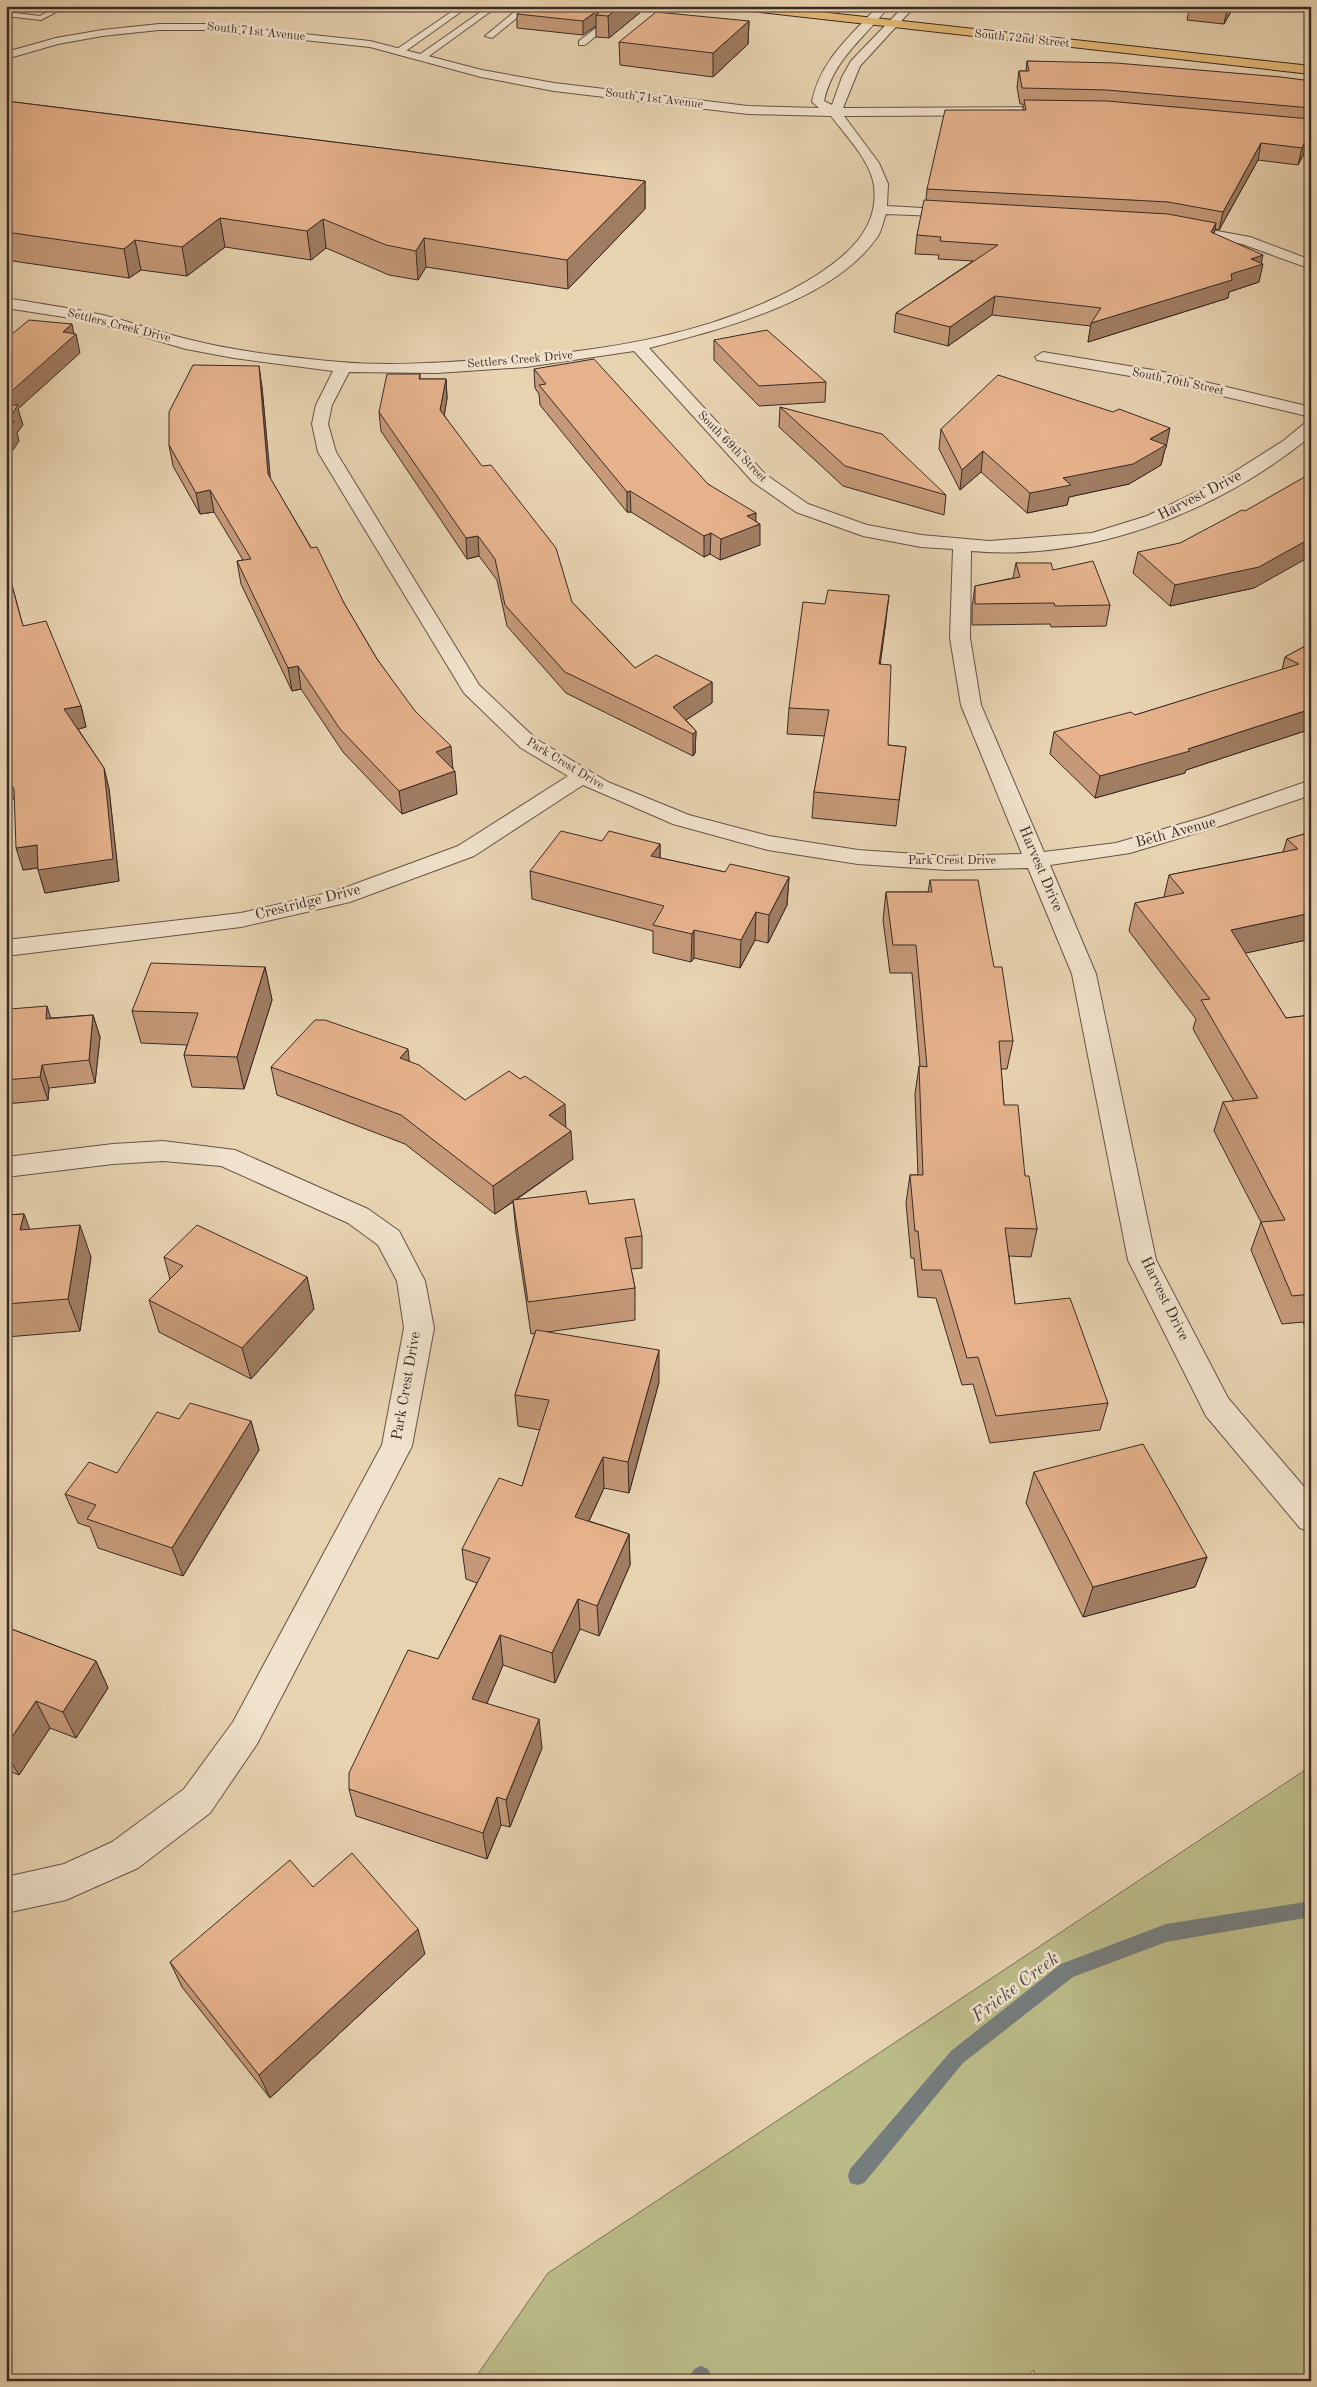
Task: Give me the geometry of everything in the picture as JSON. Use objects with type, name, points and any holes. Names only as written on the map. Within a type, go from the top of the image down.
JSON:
[{"type":"main road","name":"South 72nd Street","points":[[733,6],[1311,70]]},
{"type":"main road","name":"South 72nd Street","points":[[829,6],[906,11],[1311,61]]},
{"type":"street","points":[[1296,6],[1311,8]]},
{"type":"street","points":[[870,22],[882,9]]},
{"type":"street","points":[[835,112],[841,103],[847,75],[854,64],[906,11]]},
{"type":"street","name":"Settlers Creek Drive","points":[[6,303],[92,317],[186,344],[234,353],[343,367],[437,368],[526,362],[638,346],[726,323],[801,291],[847,262],[872,234],[880,210],[881,184],[872,164],[835,112],[818,102],[824,74],[832,61],[870,22]]},
{"type":"street","name":"South 71st Avenue","points":[[6,56],[36,46],[79,37],[127,30],[176,26],[250,30],[370,44],[482,74],[554,87],[748,110],[835,112],[1075,111]]},
{"type":"street","points":[[880,210],[968,215]]},
{"type":"street","points":[[1165,226],[1245,240],[1311,265]]},
{"type":"street","name":"South 69th Street","points":[[638,346],[760,478],[802,508],[862,530],[921,542],[962,546]]},
{"type":"street","name":"South 70th Street","points":[[1043,357],[1159,376],[1311,412]]},
{"type":"street","name":"Park Crest Drive","points":[[343,367],[324,405],[320,424],[327,452],[472,688],[489,710],[514,732],[549,757],[624,798],[710,828],[786,845],[868,859],[959,863],[1036,859]]},
{"type":"street","name":"Harvest Drive","points":[[1311,427],[1290,445],[1229,483],[1153,520],[1094,538],[1028,545],[962,546],[960,638],[971,705],[1084,974],[1142,1260],[1217,1407],[1311,1518]]},
{"type":"street","name":"Crestridge Drive","points":[[6,948],[241,920],[342,898],[466,851],[582,776]]},
{"type":"street","name":"Beth Avenue","points":[[1036,859],[1111,851],[1222,820],[1311,787]]},
{"type":"street","name":"Park Crest Drive","points":[[6,1167],[114,1154],[163,1151],[225,1157],[358,1216],[389,1238],[411,1281],[419,1328],[397,1446],[245,1733],[197,1801],[125,1855],[66,1882],[6,1895]]},
{"type":"lane","points":[[6,9],[12,6]]},
{"type":"lane","points":[[6,14],[40,18],[63,6]]},
{"type":"lane","points":[[400,51],[465,6]]},
{"type":"lane","points":[[422,57],[494,6]]},
{"type":"lane","points":[[489,36],[516,16],[550,12]]},
{"type":"lane","points":[[582,43],[604,26],[605,23],[603,20],[587,15]]},
{"type":"green space","points":[[1311,1766],[1311,2381],[1035,2381],[1034,2370],[1020,2381],[473,2381],[548,2273]]},
{"type":"building","points":[[527,6],[587,6],[598,10],[583,21],[517,14]]},
{"type":"building","points":[[608,6],[621,6],[608,16],[596,15]]},
{"type":"building","points":[[1190,6],[1229,6],[1227,10]]},
{"type":"building","points":[[656,12],[749,21],[713,53],[619,42]]},
{"type":"building","points":[[1027,61],[1116,63],[1311,81],[1311,108],[1107,90],[1022,88],[1019,71],[1029,71]]},
{"type":"building","points":[[1024,100],[1107,101],[1311,119],[1311,130],[1302,148],[1261,143],[1223,212],[1168,202],[927,189],[945,110],[1026,110]]},
{"type":"building","points":[[6,101],[645,181],[567,260],[424,238],[416,251],[386,245],[323,219],[307,231],[220,218],[182,247],[135,240],[124,249],[6,232]]},
{"type":"building","points":[[924,200],[1168,214],[1216,223],[1211,232],[1263,255],[1251,259],[1263,264],[1231,274],[1232,280],[1091,323],[1101,308],[995,296],[950,327],[896,313],[998,245],[940,241],[941,237],[917,235]]},
{"type":"building","points":[[29,320],[72,324],[63,332],[76,334],[6,396],[6,339]]},
{"type":"building","points":[[767,330],[826,382],[759,386],[714,340]]},
{"type":"building","points":[[594,359],[708,484],[756,513],[747,516],[760,524],[721,539],[711,533],[704,536],[630,491],[627,492],[539,385],[546,384],[534,369]]},
{"type":"building","points":[[193,365],[259,366],[268,474],[311,548],[317,547],[344,603],[377,659],[415,711],[451,746],[436,752],[455,771],[399,791],[340,729],[298,666],[288,668],[237,561],[251,559],[210,490],[196,493],[169,445],[169,412]]},
{"type":"building","points":[[387,374],[420,374],[419,379],[446,379],[440,410],[482,466],[491,465],[556,548],[572,602],[635,668],[656,655],[712,682],[673,707],[696,731],[693,734],[565,672],[505,605],[495,559],[478,536],[466,538],[379,412]]},
{"type":"building","points":[[998,375],[1113,412],[1119,409],[1170,428],[1150,439],[1166,445],[1133,464],[1063,478],[1071,485],[1030,493],[983,451],[962,470],[941,429]]},
{"type":"building","points":[[6,405],[18,405],[7,421],[14,421],[6,432]]},
{"type":"building","points":[[780,407],[882,434],[946,495],[845,466]]},
{"type":"building","points":[[1308,475],[1311,476],[1311,538],[1259,567],[1175,585],[1138,552],[1180,543],[1242,510],[1245,511]]},
{"type":"building","points":[[1093,561],[1110,605],[1055,606],[1054,603],[975,604],[975,586],[1020,577],[1016,563],[1051,563],[1053,570]]},
{"type":"building","points":[[6,564],[23,626],[46,621],[81,706],[64,709],[104,768],[113,859],[38,870],[37,845],[16,848],[14,789],[6,776]]},
{"type":"building","points":[[828,590],[889,595],[879,664],[891,665],[888,745],[906,747],[899,800],[814,792],[829,710],[789,708],[803,602],[825,604]]},
{"type":"building","points":[[1311,643],[1311,709],[1188,749],[1190,751],[1100,776],[1054,732],[1131,712],[1135,715],[1299,664],[1285,657]]},
{"type":"building","points":[[561,831],[602,841],[609,831],[660,844],[651,856],[725,872],[730,864],[789,877],[769,915],[756,912],[741,940],[694,930],[692,934],[653,925],[664,906],[530,871]]},
{"type":"building","points":[[1311,832],[1311,913],[1231,930],[1286,1018],[1311,1015],[1311,1294],[1292,1296],[1261,1222],[1285,1220],[1223,1102],[1258,1098],[1201,1000],[1210,999],[1135,903],[1184,893],[1169,875],[1298,849],[1287,839]]},
{"type":"building","points":[[930,880],[978,880],[994,967],[1002,967],[1013,1041],[999,1041],[1004,1105],[1018,1105],[1025,1176],[1029,1176],[1037,1229],[1005,1228],[1015,1304],[1070,1298],[1108,1403],[996,1416],[978,1357],[967,1358],[941,1270],[922,1270],[918,1231],[915,1231],[910,1175],[923,1175],[919,1066],[927,1067],[916,945],[893,945],[886,892],[932,892]]},
{"type":"building","points":[[151,963],[265,967],[237,1057],[184,1055],[198,1013],[132,1011]]},
{"type":"building","points":[[47,1006],[46,1019],[93,1015],[89,1060],[42,1065],[40,1077],[6,1080],[6,1020],[8,1020],[10,1009]]},
{"type":"building","points":[[315,1020],[325,1020],[408,1049],[400,1058],[419,1065],[465,1100],[509,1071],[520,1079],[525,1076],[565,1104],[549,1115],[571,1131],[493,1186],[401,1115],[271,1067]]},
{"type":"building","points":[[586,1191],[589,1204],[634,1199],[642,1236],[625,1238],[635,1288],[528,1302],[513,1200]]},
{"type":"building","points":[[24,1214],[20,1230],[80,1225],[68,1299],[6,1304],[6,1215]]},
{"type":"building","points":[[197,1225],[307,1277],[242,1348],[149,1300],[183,1266],[164,1257]]},
{"type":"building","points":[[536,1330],[659,1350],[628,1462],[603,1457],[575,1517],[629,1534],[597,1606],[578,1599],[552,1653],[500,1635],[472,1699],[539,1719],[506,1800],[497,1797],[483,1833],[349,1789],[349,1773],[408,1650],[438,1659],[490,1558],[462,1549],[499,1478],[522,1486],[549,1400],[515,1395]]},
{"type":"building","points":[[190,1403],[251,1421],[172,1548],[87,1519],[96,1505],[65,1494],[89,1462],[117,1473],[157,1412],[179,1419]]},
{"type":"building","points":[[1143,1444],[1207,1557],[1093,1587],[1034,1472]]},
{"type":"building","points":[[6,1627],[96,1661],[63,1712],[36,1701],[6,1746]]},
{"type":"building","points":[[352,1853],[418,1929],[259,2075],[170,1962],[290,1860],[313,1887]]},
{"type":"waterway","name":"Fricke Creek","points":[[857,2176],[957,2057],[1067,1970],[1166,1933],[1311,1909]]},
{"type":"waterway","name":"Fricke Creek","points":[[697,2381],[701,2376]]}]
